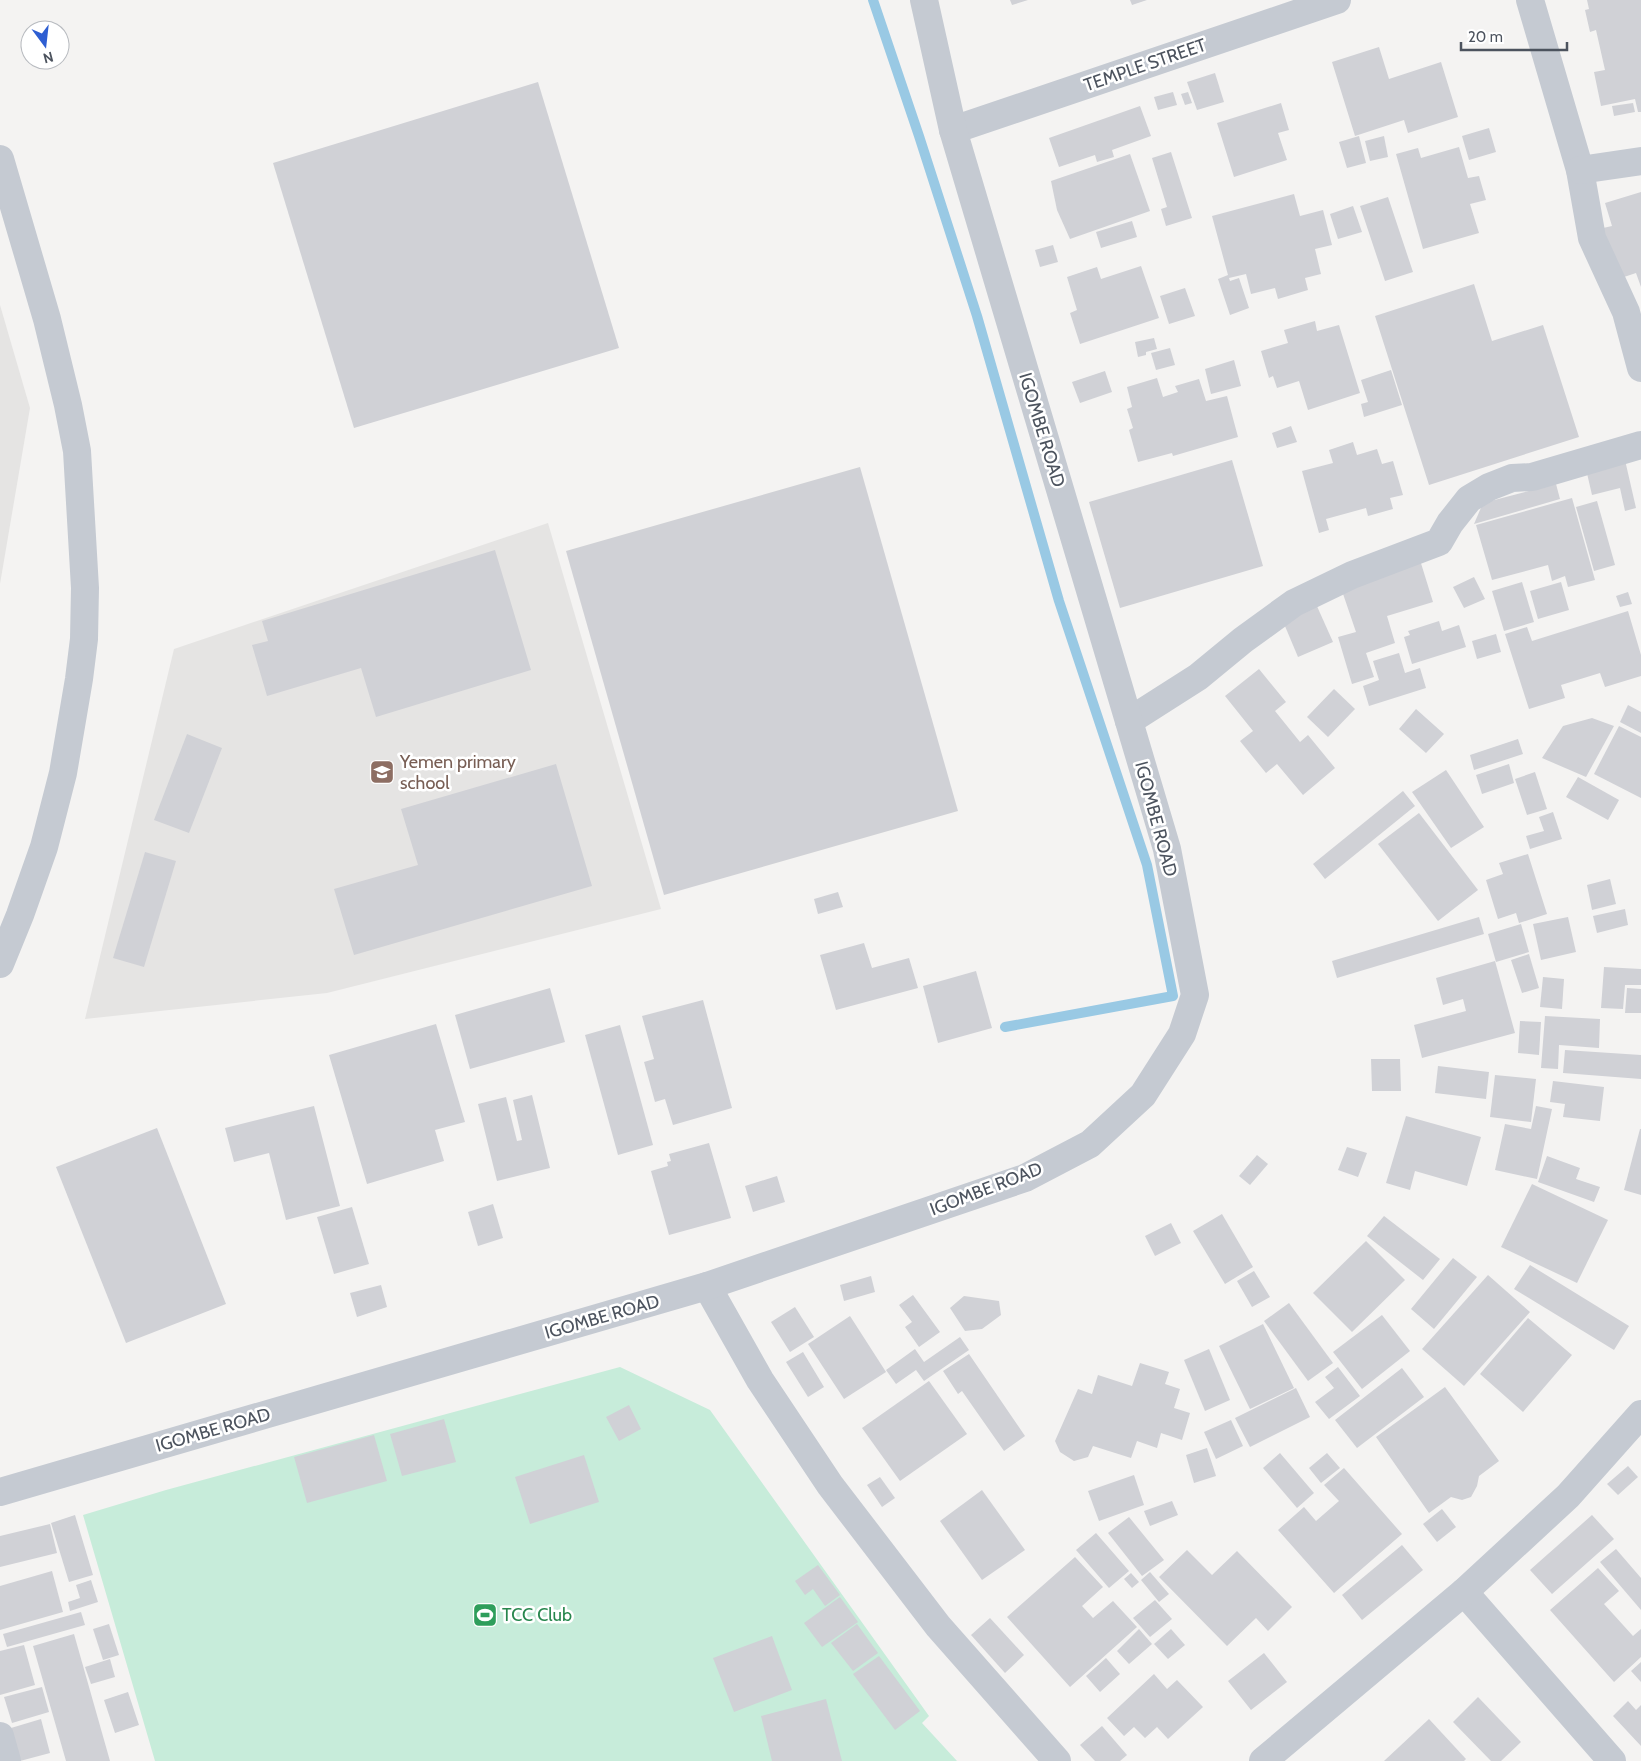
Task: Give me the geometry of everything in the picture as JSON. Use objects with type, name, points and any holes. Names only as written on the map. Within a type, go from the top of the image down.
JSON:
[{"type":"street","name":"IGOMBE ROAD","points":[[0,1492],[707,1286],[1024,1178],[1090,1144],[1142,1095],[1182,1034],[1195,995],[1166,849],[953,130],[924,0]]},
{"type":"street","name":"TEMPLE STREET","points":[[953,130],[1337,0]]},
{"type":"street","points":[[1530,0],[1580,170],[1592,238],[1626,312],[1641,368]]},
{"type":"street","points":[[0,159],[47,319],[68,405],[77,451],[85,588],[84,639],[80,679],[63,773],[44,847],[0,964]]},
{"type":"street","points":[[1580,170],[1641,160]]},
{"type":"street","points":[[1129,721],[1198,677],[1243,640],[1294,603],[1352,575],[1439,542],[1450,523],[1469,500],[1489,487],[1512,478],[1532,476],[1641,445]]},
{"type":"street","points":[[707,1286],[760,1380],[830,1485],[938,1626],[1057,1761]]},
{"type":"street","points":[[1262,1761],[1464,1592],[1568,1496],[1641,1414]]},
{"type":"street","points":[[1464,1592],[1612,1761]]},
{"type":"street","points":[[0,1736],[7,1761]]},
{"type":"shaded area","points":[[0,305],[30,408],[0,584]]},
{"type":"shaded area","name":"Yemen primary school","points":[[548,523],[661,909],[327,993],[85,1019],[174,649]]},
{"type":"green space","name":"TCC Club","points":[[620,1367],[710,1410],[929,1716],[922,1723],[957,1761],[155,1761],[83,1515],[166,1490]]},
{"type":"building","points":[[1010,0],[1028,0],[1012,5]]},
{"type":"building","points":[[1130,0],[1147,0],[1132,5]]},
{"type":"building","points":[[1587,0],[1641,0],[1641,112],[1638,112],[1635,99],[1601,106],[1594,72],[1605,70],[1596,30],[1590,32],[1585,10],[1589,9]]},
{"type":"building","points":[[1379,47],[1389,79],[1441,62],[1458,117],[1408,133],[1404,120],[1355,136],[1332,62]]},
{"type":"building","points":[[1215,73],[1224,102],[1197,110],[1187,82]]},
{"type":"building","points":[[538,82],[619,348],[354,428],[273,163]]},
{"type":"building","points":[[1173,92],[1177,105],[1158,110],[1154,97]]},
{"type":"building","points":[[1188,92],[1192,103],[1185,105],[1181,94]]},
{"type":"building","points":[[1281,103],[1289,130],[1278,133],[1287,160],[1234,177],[1217,123]]},
{"type":"building","points":[[1633,103],[1635,112],[1614,116],[1612,106]]},
{"type":"building","points":[[1140,106],[1151,136],[1112,150],[1114,157],[1097,162],[1095,155],[1059,167],[1049,138]]},
{"type":"building","points":[[1489,128],[1496,152],[1469,160],[1462,136]]},
{"type":"building","points":[[1359,136],[1366,163],[1347,168],[1339,142]]},
{"type":"building","points":[[1384,136],[1388,157],[1370,161],[1365,141]]},
{"type":"building","points":[[1459,147],[1468,178],[1479,176],[1486,200],[1470,204],[1479,233],[1423,249],[1396,154],[1418,148],[1421,158]]},
{"type":"building","points":[[1171,152],[1192,218],[1166,226],[1161,209],[1167,207],[1152,158]]},
{"type":"building","points":[[1130,154],[1150,211],[1070,239],[1057,210],[1051,181]]},
{"type":"building","points":[[1641,192],[1641,287],[1636,273],[1618,279],[1603,228],[1612,226],[1605,203]]},
{"type":"building","points":[[1294,194],[1300,216],[1323,210],[1332,245],[1315,249],[1321,274],[1305,278],[1308,290],[1278,299],[1275,288],[1251,294],[1246,274],[1229,278],[1230,281],[1239,278],[1249,308],[1230,315],[1218,279],[1228,275],[1212,216]]},
{"type":"building","points":[[1388,197],[1413,272],[1385,281],[1360,206]]},
{"type":"building","points":[[1353,206],[1362,232],[1338,239],[1330,214]]},
{"type":"building","points":[[1132,221],[1137,237],[1101,248],[1096,232]]},
{"type":"building","points":[[1053,245],[1058,262],[1040,267],[1035,250]]},
{"type":"building","points":[[1141,266],[1159,318],[1080,344],[1070,313],[1077,310],[1067,277],[1097,267],[1101,279]]},
{"type":"building","points":[[1474,284],[1492,341],[1543,325],[1579,437],[1429,485],[1375,316]]},
{"type":"building","points":[[1185,288],[1195,316],[1169,324],[1160,296]]},
{"type":"building","points":[[1315,321],[1317,331],[1339,325],[1360,393],[1308,410],[1299,381],[1277,388],[1273,376],[1269,378],[1261,351],[1288,343],[1284,330]]},
{"type":"building","points":[[1154,338],[1157,349],[1146,352],[1146,355],[1138,357],[1135,342]]},
{"type":"building","points":[[1170,348],[1175,365],[1156,370],[1151,353]]},
{"type":"building","points":[[1234,360],[1241,386],[1211,394],[1205,369]]},
{"type":"building","points":[[1391,370],[1402,405],[1364,417],[1361,404],[1368,402],[1361,380]]},
{"type":"building","points":[[1105,371],[1112,392],[1080,403],[1072,382]]},
{"type":"building","points":[[1157,378],[1163,397],[1178,392],[1175,386],[1199,379],[1206,401],[1227,396],[1238,437],[1173,456],[1172,453],[1138,462],[1129,430],[1133,428],[1127,409],[1132,407],[1127,387]]},
{"type":"building","points":[[1291,426],[1297,442],[1277,448],[1272,433]]},
{"type":"building","points":[[1353,442],[1357,455],[1377,449],[1382,464],[1393,461],[1403,495],[1390,498],[1393,509],[1368,516],[1366,508],[1326,519],[1329,530],[1319,533],[1302,471],[1333,463],[1329,450]]},
{"type":"building","points":[[1232,460],[1263,566],[1120,608],[1089,502]]},
{"type":"building","points":[[1625,460],[1636,508],[1625,511],[1620,488],[1592,495],[1586,469]]},
{"type":"building","points":[[860,467],[958,811],[664,895],[566,551]]},
{"type":"building","points":[[1556,484],[1560,499],[1474,524],[1483,503]]},
{"type":"building","points":[[1572,498],[1595,580],[1568,587],[1565,576],[1552,581],[1548,565],[1492,580],[1476,525]]},
{"type":"building","points":[[1597,501],[1615,565],[1594,571],[1576,507]]},
{"type":"building","points":[[495,550],[531,670],[376,717],[361,668],[267,696],[252,645],[268,641],[262,621]]},
{"type":"building","points":[[1420,560],[1433,602],[1387,616],[1395,643],[1366,653],[1374,677],[1352,684],[1338,637],[1356,632],[1340,585]]},
{"type":"building","points":[[1474,577],[1485,599],[1464,608],[1453,587]]},
{"type":"building","points":[[1522,582],[1534,622],[1504,631],[1492,591]]},
{"type":"building","points":[[1561,582],[1569,610],[1538,619],[1530,591]]},
{"type":"building","points":[[1628,592],[1632,604],[1620,607],[1616,596]]},
{"type":"building","points":[[1316,604],[1333,642],[1298,657],[1282,619]]},
{"type":"building","points":[[1628,611],[1641,655],[1641,676],[1605,687],[1600,673],[1561,685],[1565,698],[1529,709],[1505,634],[1527,627],[1532,641]]},
{"type":"building","points":[[1439,621],[1442,631],[1459,625],[1466,647],[1412,664],[1404,637],[1410,635],[1408,631]]},
{"type":"building","points":[[1496,634],[1501,652],[1477,659],[1472,641]]},
{"type":"building","points":[[1399,653],[1405,673],[1420,668],[1426,688],[1369,706],[1363,686],[1379,680],[1373,661]]},
{"type":"building","points":[[1259,669],[1286,702],[1275,711],[1300,742],[1308,735],[1335,768],[1303,795],[1277,764],[1266,773],[1240,741],[1253,731],[1225,696]]},
{"type":"building","points":[[1334,689],[1355,709],[1328,737],[1307,717]]},
{"type":"building","points":[[1628,705],[1641,712],[1641,733],[1620,722]]},
{"type":"building","points":[[1416,709],[1444,734],[1426,753],[1399,729]]},
{"type":"building","points":[[1592,718],[1614,726],[1586,777],[1542,758],[1563,726]]},
{"type":"building","points":[[1619,726],[1641,737],[1641,798],[1594,774]]},
{"type":"building","points":[[187,734],[222,748],[189,833],[154,820]]},
{"type":"building","points":[[1518,739],[1523,754],[1474,770],[1470,755]]},
{"type":"building","points":[[556,764],[592,886],[354,955],[334,889],[418,865],[401,809]]},
{"type":"building","points":[[1509,764],[1514,783],[1482,794],[1476,775]]},
{"type":"building","points":[[1446,770],[1484,827],[1451,848],[1412,792]]},
{"type":"building","points":[[1535,772],[1547,809],[1527,815],[1515,779]]},
{"type":"building","points":[[1578,777],[1619,800],[1608,820],[1566,797]]},
{"type":"building","points":[[1403,791],[1415,806],[1325,879],[1313,864]]},
{"type":"building","points":[[1553,812],[1562,839],[1530,849],[1526,836],[1544,831],[1539,817]]},
{"type":"building","points":[[1419,813],[1478,890],[1438,921],[1378,844]]},
{"type":"building","points":[[145,852],[176,861],[144,967],[113,958]]},
{"type":"building","points":[[1528,854],[1547,914],[1519,923],[1516,913],[1498,919],[1486,880],[1503,874],[1499,863]]},
{"type":"building","points":[[1610,879],[1616,904],[1592,910],[1587,885]]},
{"type":"building","points":[[838,892],[843,907],[818,914],[814,899]]},
{"type":"building","points":[[1625,909],[1628,925],[1597,933],[1593,916]]},
{"type":"building","points":[[1479,917],[1484,934],[1337,978],[1332,961]]},
{"type":"building","points":[[1568,917],[1576,952],[1541,960],[1533,924]]},
{"type":"building","points":[[1521,924],[1529,952],[1496,962],[1488,934]]},
{"type":"building","points":[[864,943],[872,968],[909,958],[918,988],[836,1010],[820,955]]},
{"type":"building","points":[[1529,954],[1539,988],[1522,993],[1511,960]]},
{"type":"building","points":[[1495,961],[1515,1033],[1422,1058],[1414,1025],[1466,1011],[1463,999],[1443,1005],[1436,978]]},
{"type":"building","points":[[1604,967],[1641,969],[1641,985],[1625,985],[1623,1009],[1601,1008]]},
{"type":"building","points":[[976,971],[992,1028],[938,1043],[923,986]]},
{"type":"building","points":[[1543,977],[1564,979],[1562,1009],[1540,1007]]},
{"type":"building","points":[[550,988],[565,1042],[470,1069],[455,1015]]},
{"type":"building","points":[[1627,988],[1641,989],[1641,1013],[1625,1013]]},
{"type":"building","points":[[703,1000],[732,1108],[673,1125],[665,1099],[655,1102],[644,1062],[654,1059],[642,1016]]},
{"type":"building","points":[[1545,1016],[1600,1019],[1599,1048],[1559,1045],[1558,1069],[1541,1068]]},
{"type":"building","points":[[1520,1021],[1541,1022],[1539,1055],[1518,1053]]},
{"type":"building","points":[[436,1024],[465,1122],[435,1130],[444,1161],[367,1184],[329,1055]]},
{"type":"building","points":[[620,1025],[653,1145],[618,1155],[585,1035]]},
{"type":"building","points":[[1565,1050],[1641,1055],[1641,1079],[1563,1073]]},
{"type":"building","points":[[1371,1059],[1400,1059],[1401,1091],[1372,1091]]},
{"type":"building","points":[[1438,1066],[1489,1072],[1486,1099],[1435,1093]]},
{"type":"building","points":[[1495,1075],[1536,1079],[1531,1122],[1490,1117]]},
{"type":"building","points":[[1553,1081],[1604,1087],[1600,1121],[1563,1117],[1565,1104],[1550,1102]]},
{"type":"building","points":[[532,1095],[550,1168],[497,1181],[478,1104],[506,1097],[517,1141],[522,1140],[513,1100]]},
{"type":"building","points":[[314,1106],[340,1206],[286,1220],[269,1153],[234,1162],[225,1128]]},
{"type":"building","points":[[1536,1106],[1552,1109],[1537,1179],[1495,1170],[1505,1124],[1531,1129]]},
{"type":"building","points":[[1406,1116],[1481,1137],[1467,1186],[1415,1171],[1410,1190],[1386,1183]]},
{"type":"building","points":[[157,1128],[226,1304],[126,1343],[56,1167]]},
{"type":"building","points":[[1641,1129],[1641,1195],[1624,1190]]},
{"type":"building","points":[[709,1143],[731,1218],[669,1235],[651,1171],[668,1166],[667,1162],[671,1161],[669,1154]]},
{"type":"building","points":[[1347,1147],[1367,1153],[1358,1177],[1338,1170]]},
{"type":"building","points":[[1257,1155],[1268,1164],[1250,1185],[1239,1176]]},
{"type":"building","points":[[1547,1156],[1580,1168],[1576,1179],[1600,1187],[1594,1202],[1538,1182]]},
{"type":"building","points":[[777,1176],[785,1202],[753,1212],[745,1186]]},
{"type":"building","points":[[1532,1184],[1608,1220],[1577,1283],[1501,1247]]},
{"type":"building","points":[[493,1204],[503,1238],[478,1246],[468,1212]]},
{"type":"building","points":[[352,1207],[369,1264],[334,1274],[317,1217]]},
{"type":"building","points":[[1222,1214],[1253,1267],[1225,1284],[1193,1231]]},
{"type":"building","points":[[1384,1216],[1440,1259],[1423,1280],[1367,1236]]},
{"type":"building","points":[[1171,1223],[1181,1243],[1155,1256],[1145,1236]]},
{"type":"building","points":[[1366,1241],[1405,1280],[1352,1332],[1313,1293]]},
{"type":"building","points":[[1453,1258],[1477,1277],[1434,1329],[1411,1309]]},
{"type":"building","points":[[1530,1265],[1629,1326],[1614,1350],[1514,1289]]},
{"type":"building","points":[[1254,1271],[1270,1297],[1252,1307],[1237,1281]]},
{"type":"building","points":[[1488,1275],[1530,1312],[1464,1386],[1422,1349]]},
{"type":"building","points":[[871,1276],[875,1292],[844,1301],[840,1285]]},
{"type":"building","points":[[381,1285],[387,1307],[357,1317],[350,1293]]},
{"type":"building","points":[[913,1295],[940,1332],[919,1347],[905,1327],[912,1322],[899,1305]]},
{"type":"building","points":[[964,1296],[999,1301],[1001,1315],[982,1329],[965,1331],[950,1308]]},
{"type":"building","points":[[1289,1303],[1333,1363],[1308,1381],[1264,1321]]},
{"type":"building","points":[[795,1307],[814,1337],[790,1352],[771,1322]]},
{"type":"building","points":[[1382,1315],[1410,1351],[1362,1389],[1333,1352]]},
{"type":"building","points":[[850,1316],[886,1372],[844,1399],[808,1344]]},
{"type":"building","points":[[1528,1318],[1572,1355],[1523,1412],[1480,1374]]},
{"type":"building","points":[[1263,1324],[1294,1388],[1250,1409],[1219,1346]]},
{"type":"building","points":[[960,1337],[969,1350],[924,1381],[916,1370],[896,1384],[886,1370],[915,1349],[924,1362]]},
{"type":"building","points":[[1209,1349],[1230,1400],[1205,1411],[1184,1360]]},
{"type":"building","points":[[803,1352],[824,1387],[808,1397],[786,1362]]},
{"type":"building","points":[[969,1354],[1025,1436],[1004,1451],[962,1391],[958,1394],[943,1371]]},
{"type":"building","points":[[1140,1363],[1169,1372],[1165,1384],[1180,1389],[1174,1408],[1190,1413],[1182,1440],[1161,1433],[1157,1448],[1137,1441],[1131,1458],[1093,1446],[1088,1457],[1074,1461],[1060,1452],[1055,1441],[1078,1389],[1092,1394],[1098,1375],[1132,1386]]},
{"type":"building","points":[[1338,1367],[1360,1396],[1329,1419],[1315,1402],[1334,1388],[1325,1377]]},
{"type":"building","points":[[1402,1368],[1424,1397],[1357,1448],[1335,1420]]},
{"type":"building","points":[[929,1381],[967,1434],[900,1481],[862,1428]]},
{"type":"building","points":[[1445,1387],[1499,1461],[1479,1476],[1477,1486],[1471,1497],[1462,1500],[1451,1497],[1429,1513],[1376,1437]]},
{"type":"building","points":[[1296,1388],[1310,1417],[1250,1447],[1235,1418]]},
{"type":"building","points":[[629,1405],[641,1429],[619,1441],[606,1417]]},
{"type":"building","points":[[444,1419],[456,1462],[402,1476],[390,1434]]},
{"type":"building","points":[[1231,1420],[1243,1446],[1216,1459],[1204,1432]]},
{"type":"building","points":[[374,1435],[387,1481],[307,1503],[294,1457]]},
{"type":"building","points":[[1207,1448],[1216,1476],[1194,1483],[1186,1455]]},
{"type":"building","points":[[1280,1453],[1314,1493],[1297,1508],[1263,1468]]},
{"type":"building","points":[[1327,1453],[1340,1468],[1321,1483],[1309,1468]]},
{"type":"building","points":[[584,1455],[599,1502],[530,1524],[515,1477]]},
{"type":"building","points":[[1628,1466],[1638,1477],[1618,1495],[1607,1484]]},
{"type":"building","points":[[1344,1468],[1402,1534],[1334,1593],[1278,1530],[1304,1507],[1316,1521],[1339,1501],[1324,1485]]},
{"type":"building","points":[[1134,1475],[1144,1505],[1099,1521],[1088,1491]]},
{"type":"building","points":[[880,1477],[895,1498],[882,1507],[867,1485]]},
{"type":"building","points":[[982,1490],[1025,1550],[982,1580],[940,1521]]},
{"type":"building","points":[[1172,1501],[1178,1515],[1150,1526],[1144,1511]]},
{"type":"building","points":[[1442,1509],[1456,1527],[1437,1542],[1423,1524]]},
{"type":"building","points":[[75,1515],[93,1575],[69,1582],[51,1523]]},
{"type":"building","points":[[1592,1515],[1614,1539],[1552,1594],[1530,1570]]},
{"type":"building","points":[[1129,1517],[1164,1560],[1142,1576],[1108,1533]]},
{"type":"building","points":[[50,1524],[57,1553],[0,1567],[0,1536]]},
{"type":"building","points":[[1096,1533],[1129,1571],[1109,1588],[1076,1550]]},
{"type":"building","points":[[1402,1545],[1423,1570],[1362,1620],[1342,1595]]},
{"type":"building","points":[[1616,1549],[1641,1578],[1641,1610],[1600,1562]]},
{"type":"building","points":[[1187,1550],[1212,1575],[1237,1551],[1292,1607],[1268,1631],[1256,1618],[1227,1646],[1159,1577]]},
{"type":"building","points":[[1075,1557],[1103,1587],[1082,1606],[1093,1618],[1113,1601],[1137,1627],[1070,1687],[1007,1617]]},
{"type":"building","points":[[818,1565],[840,1595],[825,1606],[813,1589],[805,1595],[795,1581]]},
{"type":"building","points":[[1598,1568],[1619,1591],[1604,1604],[1633,1636],[1641,1629],[1641,1657],[1614,1682],[1550,1610]]},
{"type":"building","points":[[52,1571],[63,1612],[0,1630],[0,1586]]},
{"type":"building","points":[[1150,1572],[1169,1594],[1159,1602],[1141,1580]]},
{"type":"building","points":[[1131,1573],[1139,1582],[1132,1588],[1124,1579]]},
{"type":"building","points":[[91,1580],[98,1602],[70,1611],[68,1602],[80,1598],[76,1585]]},
{"type":"building","points":[[840,1597],[858,1622],[822,1647],[804,1623]]},
{"type":"building","points":[[1155,1600],[1172,1619],[1150,1637],[1133,1618]]},
{"type":"building","points":[[81,1612],[85,1625],[7,1647],[3,1634]]},
{"type":"building","points":[[990,1618],[1024,1655],[1005,1673],[971,1635]]},
{"type":"building","points":[[109,1624],[119,1655],[103,1660],[93,1629]]},
{"type":"building","points":[[857,1624],[878,1653],[853,1671],[831,1643]]},
{"type":"building","points":[[1139,1629],[1152,1644],[1129,1664],[1117,1651]]},
{"type":"building","points":[[1171,1629],[1185,1645],[1168,1659],[1154,1644]]},
{"type":"building","points":[[74,1634],[110,1761],[66,1761],[33,1646]]},
{"type":"building","points":[[772,1636],[792,1690],[734,1712],[713,1658]]},
{"type":"building","points":[[24,1645],[35,1685],[0,1695],[0,1651]]},
{"type":"building","points":[[1264,1653],[1287,1682],[1251,1710],[1228,1681]]},
{"type":"building","points":[[879,1656],[920,1711],[895,1730],[853,1674]]},
{"type":"building","points":[[1106,1658],[1120,1674],[1100,1692],[1086,1676]]},
{"type":"building","points":[[110,1659],[115,1677],[91,1684],[85,1667]]},
{"type":"building","points":[[1641,1662],[1641,1682],[1631,1671]]},
{"type":"building","points":[[1154,1674],[1167,1689],[1177,1680],[1203,1707],[1168,1739],[1157,1727],[1145,1738],[1134,1727],[1124,1736],[1107,1718]]},
{"type":"building","points":[[42,1687],[49,1712],[12,1723],[4,1697]]},
{"type":"building","points":[[128,1692],[139,1725],[115,1733],[104,1700]]},
{"type":"building","points":[[1478,1697],[1521,1742],[1501,1761],[1491,1761],[1453,1722]]},
{"type":"building","points":[[826,1699],[842,1761],[772,1761],[761,1716]]},
{"type":"building","points":[[1628,1701],[1636,1710],[1641,1705],[1641,1746],[1613,1716]]},
{"type":"building","points":[[41,1719],[50,1753],[20,1761],[11,1728]]},
{"type":"building","points":[[1429,1719],[1466,1759],[1464,1761],[1384,1761]]},
{"type":"building","points":[[1102,1726],[1127,1755],[1120,1761],[1095,1761],[1080,1745]]},
{"type":"waterway","points":[[873,0],[977,316],[1059,601],[1147,865],[1173,996],[1005,1027]]},
{"type":"place","name":"Yemen primary school","points":[[382,772]]},
{"type":"place","name":"TCC Club","points":[[485,1615]]}]
